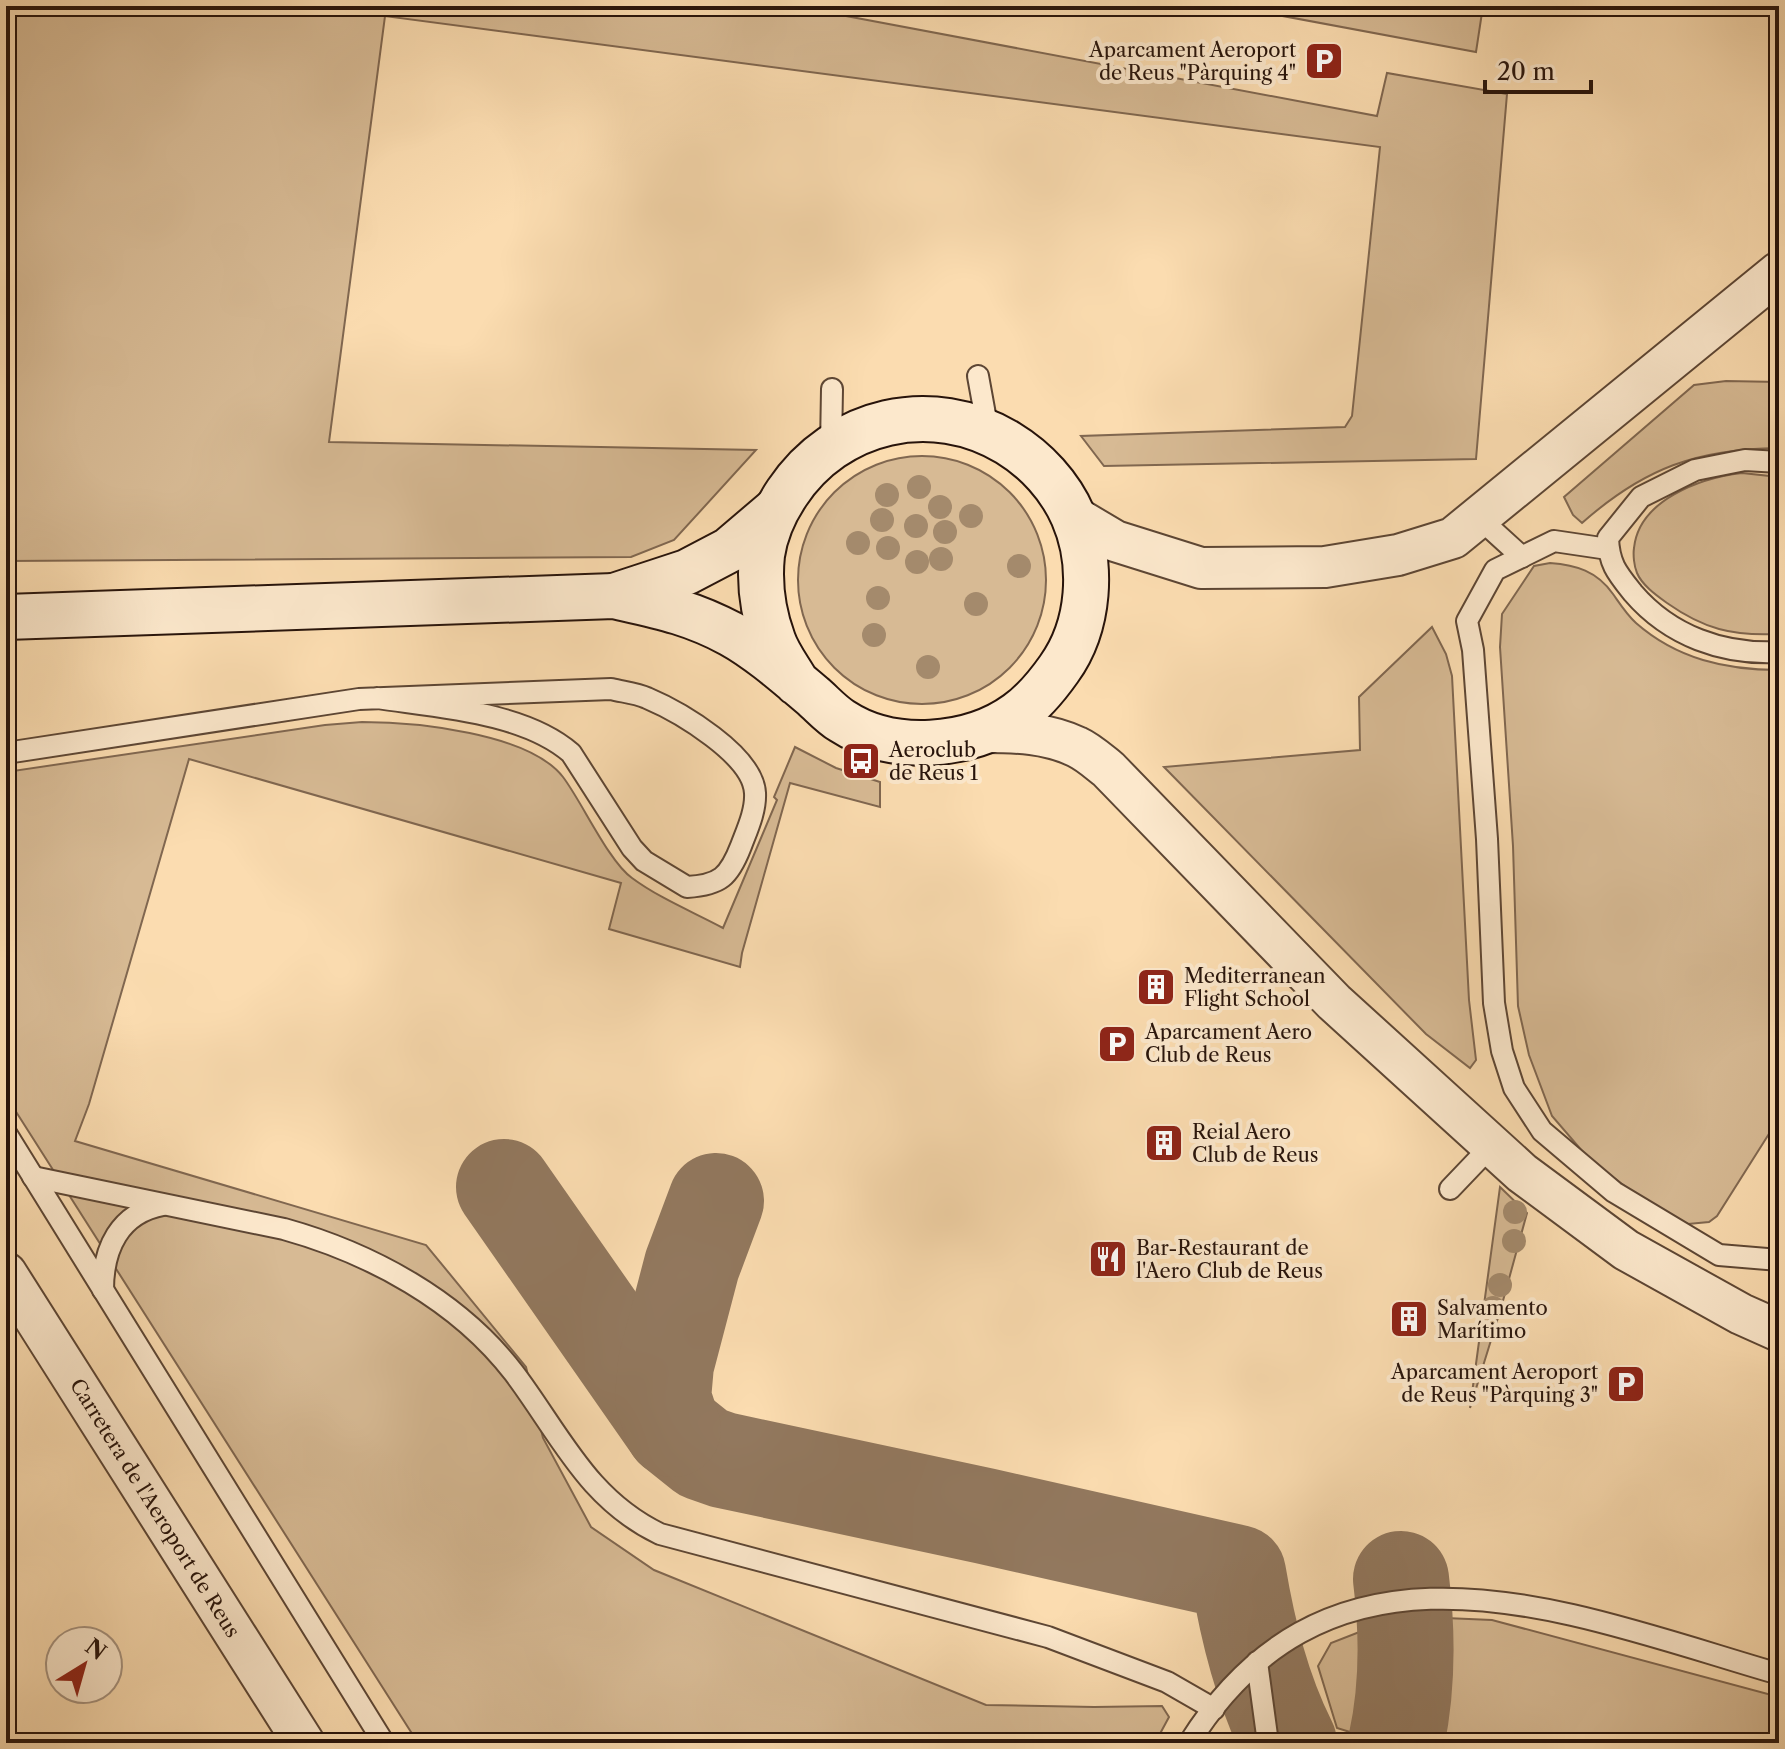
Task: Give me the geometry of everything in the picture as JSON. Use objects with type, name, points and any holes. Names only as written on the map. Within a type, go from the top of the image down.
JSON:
[{"type":"main road","points":[[6,617],[614,596],[685,612],[733,636],[842,721],[870,735],[898,741],[942,742],[985,732],[1017,714],[1045,689],[1066,659],[1081,625],[1086,588],[1084,551],[1073,516],[1052,481],[1023,452],[988,431],[948,420],[908,418],[868,427],[831,446],[799,474],[776,510],[762,553],[762,599],[773,644],[797,683]]},
{"type":"main road","points":[[614,596],[687,572],[729,550],[776,510]]},
{"type":"street","points":[[1073,516],[1115,541],[1201,568],[1325,567],[1398,555],[1453,538],[1779,272]]},
{"type":"street","points":[[985,732],[1025,732],[1050,738],[1078,747],[1108,769],[1334,1002],[1522,1173],[1626,1250],[1741,1314],[1779,1331]]},
{"type":"street","name":"Carretera de l'Aeroport de Reus","points":[[6,1273],[304,1743]]},
{"type":"lane","points":[[978,376],[988,431]]},
{"type":"lane","points":[[831,446],[832,389]]},
{"type":"lane","points":[[1779,462],[1745,460],[1695,470],[1641,497],[1608,538],[1609,561],[1648,611],[1675,630],[1701,643],[1754,653],[1779,652]]},
{"type":"lane","points":[[1478,517],[1522,557]]},
{"type":"lane","points":[[1608,549],[1554,541],[1495,570],[1467,621],[1473,650],[1487,839],[1494,1003],[1502,1051],[1514,1088],[1542,1131],[1614,1192],[1719,1255],[1779,1260]]},
{"type":"lane","points":[[6,753],[359,699],[377,698],[611,689],[645,697],[727,747],[743,762],[752,778],[755,794],[752,816],[736,860],[720,881],[687,887],[644,861],[632,848],[571,753],[558,742],[478,713],[377,698]]},
{"type":"lane","points":[[6,1133],[384,1743]]},
{"type":"lane","points":[[1450,1189],[1492,1145]]},
{"type":"lane","points":[[33,1177],[284,1229],[322,1239],[358,1254],[425,1293],[463,1321],[512,1371],[588,1481],[635,1522],[660,1534],[1034,1633],[1167,1682],[1214,1709]]},
{"type":"lane","points":[[103,1290],[108,1248],[117,1232],[140,1212],[164,1204]]},
{"type":"lane","points":[[1189,1743],[1214,1709],[1257,1662],[1281,1644],[1356,1609],[1404,1599],[1461,1597],[1523,1604],[1595,1620],[1779,1674]]},
{"type":"lane","points":[[1257,1662],[1268,1743]]},
{"type":"shaded area","points":[[6,6],[793,6],[1377,116],[1387,73],[1507,94],[1476,459],[1104,466],[1081,436],[1345,427],[1352,416],[1380,147],[385,16],[329,442],[756,450],[674,540],[631,557],[6,561]]},
{"type":"shaded area","points":[[1229,6],[1483,6],[1476,52]]},
{"type":"shaded area","points":[[1726,381],[1779,382],[1779,448],[1722,452],[1673,465],[1627,488],[1582,523],[1573,515],[1564,497],[1694,385]]},
{"type":"shaded area","points":[[922,456],[969,466],[991,477],[1009,493],[1025,511],[1036,533],[1046,580],[1036,627],[1025,649],[1009,667],[991,683],[969,694],[922,704],[875,694],[853,683],[835,667],[819,649],[808,627],[798,580],[808,533],[819,511],[835,493],[853,477],[875,466]]},
{"type":"shaded area","points":[[1742,473],[1779,477],[1777,634],[1732,632],[1693,619],[1650,590],[1635,567],[1638,531],[1659,504],[1691,486]]},
{"type":"shaded area","points":[[1550,563],[1569,565],[1593,575],[1607,586],[1636,623],[1685,654],[1721,665],[1779,670],[1779,1118],[1717,1216],[1709,1222],[1688,1224],[1651,1206],[1589,1159],[1552,1116],[1529,1055],[1518,1006],[1513,846],[1500,647],[1502,614],[1534,566]]},
{"type":"shaded area","points":[[1432,627],[1446,654],[1452,676],[1469,1000],[1476,1060],[1470,1068],[1426,1034],[1164,767],[1360,750],[1359,697]]},
{"type":"shaded area","points":[[362,722],[411,724],[470,733],[525,750],[547,762],[563,777],[623,870],[653,892],[723,928],[777,800],[774,797],[795,747],[836,768],[880,782],[880,807],[790,783],[740,967],[609,929],[621,883],[189,759],[89,1104],[75,1141],[426,1245],[526,1367],[543,1438],[591,1527],[654,1570],[986,1705],[1162,1706],[1169,1717],[1155,1743],[418,1743],[6,1096],[6,772]]},
{"type":"shaded area","points":[[1500,1187],[1527,1213],[1470,1408]]},
{"type":"shaded area","points":[[1422,1617],[1492,1620],[1779,1697],[1779,1743],[1434,1743],[1423,1675]]},
{"type":"shaded area","points":[[1380,1624],[1385,1661],[1382,1689],[1350,1732],[1337,1728],[1318,1666],[1331,1643]]},
{"type":"taxiway","points":[[504,1187],[673,1429],[703,1453],[723,1460],[1238,1573],[1257,1660],[1289,1743]]},
{"type":"taxiway","points":[[673,1429],[663,1398],[666,1364],[692,1265],[716,1201]]},
{"type":"taxiway","points":[[1396,1743],[1406,1661],[1401,1579]]},
{"type":"place","name":"Aparcament Aeroport de Reus \"Pàrquing 4\"","points":[[1324,61]]},
{"type":"place","name":"Aeroclub de Reus 1","points":[[861,761]]},
{"type":"place","name":"Mediterranean Flight School","points":[[1156,987]]},
{"type":"place","name":"Aparcament Aero Club de Reus","points":[[1117,1044]]},
{"type":"place","name":"Reial Aero Club de Reus","points":[[1164,1143]]},
{"type":"place","name":"Bar-Restaurant de l'Aero Club de Reus","points":[[1108,1259]]},
{"type":"place","name":"Salvamento Marítimo","points":[[1409,1319]]},
{"type":"place","name":"Aparcament Aeroport de Reus \"Pàrquing 3\"","points":[[1626,1384]]}]
